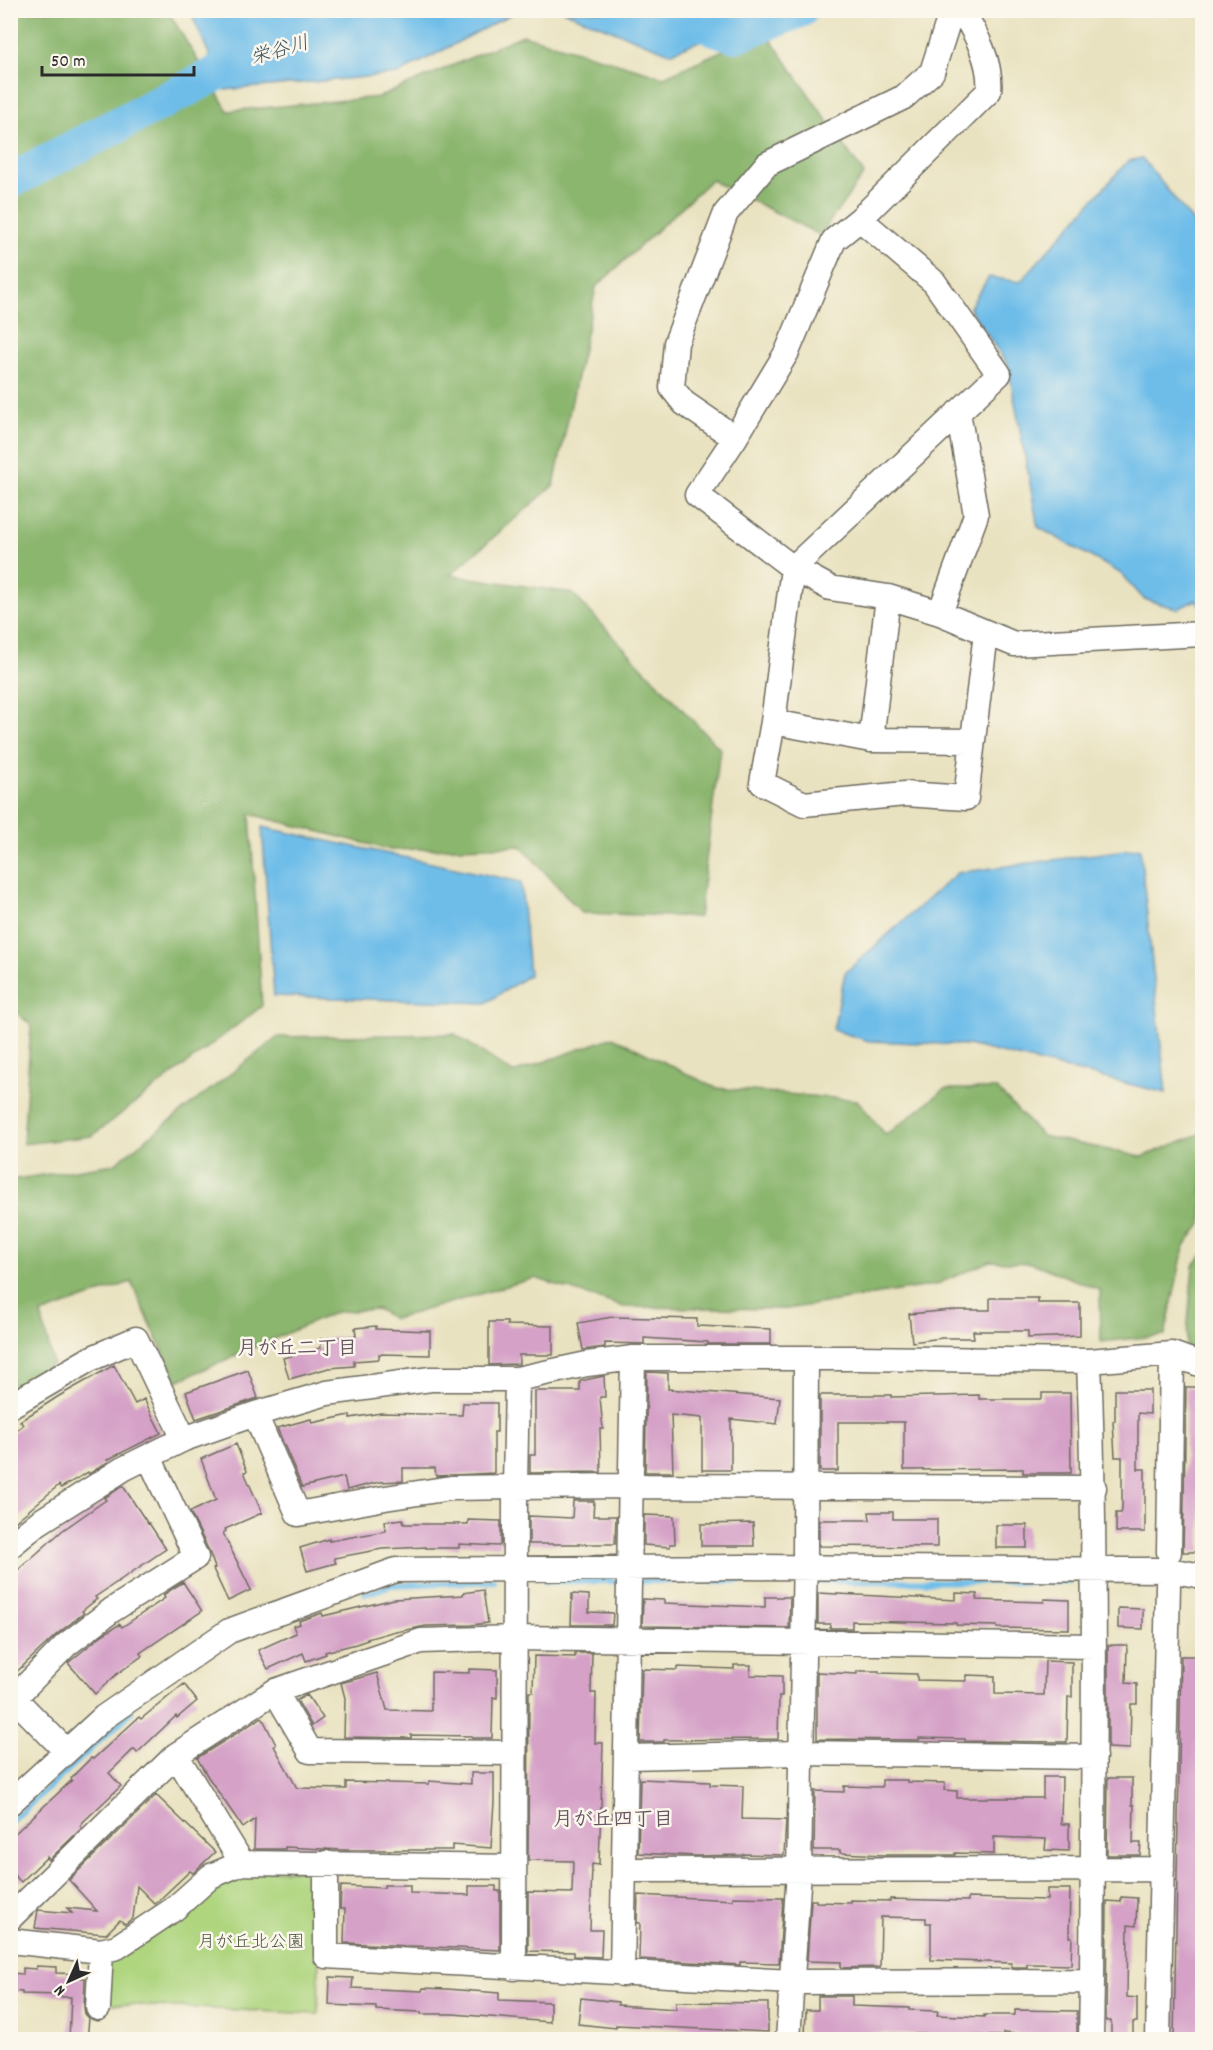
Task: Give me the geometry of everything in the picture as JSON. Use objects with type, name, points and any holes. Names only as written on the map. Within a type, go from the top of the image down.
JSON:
[{"type":"street","points":[[735,438],[684,403],[672,388],[676,343],[726,213],[767,164],[904,97],[932,72],[949,19],[948,10]]},
{"type":"street","points":[[962,10],[976,34],[990,78],[988,91],[860,219],[834,240],[787,352],[697,495],[793,568],[830,588],[888,597],[940,613],[1014,644],[1203,634]]},
{"type":"street","points":[[860,219],[934,282],[999,374],[793,568],[773,722],[762,783],[804,804],[905,794],[966,798],[986,633]]},
{"type":"street","points":[[940,613],[976,515],[958,412]]},
{"type":"street","points":[[871,740],[888,597]]},
{"type":"street","points":[[773,722],[871,740],[973,741]]},
{"type":"street","points":[[10,1406],[90,1359],[136,1339],[184,1439]]},
{"type":"street","points":[[1169,1552],[1172,1354]]},
{"type":"street","points":[[10,1546],[38,1523],[123,1469],[184,1439],[255,1414],[327,1394],[431,1379],[517,1379],[587,1364],[633,1358],[1089,1361],[1172,1354],[1203,1365]]},
{"type":"street","points":[[622,1974],[633,1358]]},
{"type":"street","points":[[788,2040],[799,1870],[804,1643],[806,1358]]},
{"type":"street","points":[[1089,1361],[1095,1569],[1091,2040]]},
{"type":"street","points":[[514,1968],[513,1638],[516,1569],[517,1379]]},
{"type":"street","points":[[255,1414],[298,1514],[451,1488],[631,1486],[1094,1488]]},
{"type":"street","points":[[66,1751],[12,1696],[75,1638],[112,1610],[196,1557],[149,1457]]},
{"type":"street","points":[[10,1803],[105,1717],[229,1631],[396,1570],[1095,1569],[1169,1570],[1203,1576]]},
{"type":"street","points":[[1158,2040],[1168,1584]]},
{"type":"street","points":[[10,1918],[176,1755],[275,1691],[421,1641],[513,1638],[1094,1646]]},
{"type":"street","points":[[275,1691],[310,1751],[514,1753]]},
{"type":"street","points":[[627,1757],[800,1753],[1094,1757]]},
{"type":"street","points":[[176,1755],[242,1863]]},
{"type":"street","points":[[10,1941],[101,1951],[117,1947],[174,1910],[211,1876],[242,1863],[514,1867]]},
{"type":"street","points":[[326,1863],[326,1956],[792,1982],[1092,1981]]},
{"type":"street","points":[[624,1870],[1162,1869]]},
{"type":"street","points":[[98,2008],[101,1951]]},
{"type":"green space","points":[[11,11],[168,11],[228,111],[379,97],[523,35],[664,77],[765,31],[864,174],[820,235],[711,180],[596,287],[554,485],[450,575],[572,593],[720,749],[699,917],[582,913],[521,846],[391,850],[250,814],[262,1006],[92,1136],[23,1144],[31,1025],[11,1008]]},
{"type":"green space","points":[[455,1034],[513,1073],[613,1037],[716,1088],[857,1100],[886,1135],[945,1089],[997,1089],[1042,1136],[1142,1157],[1202,1133],[1202,1223],[1184,1247],[1165,1335],[1101,1342],[1100,1290],[1032,1263],[990,1261],[935,1285],[787,1309],[624,1307],[535,1278],[394,1319],[377,1309],[336,1312],[177,1381],[131,1282],[41,1314],[53,1364],[11,1394],[11,1180],[114,1164],[278,1037]]},
{"type":"green space","points":[[1202,1255],[1202,1353],[1186,1346],[1193,1266]]},
{"type":"green space","name":"月が丘北公園","points":[[307,1870],[320,1881],[318,2014],[96,2003],[101,1951],[216,1883],[245,1871]]},
{"type":"water","points":[[190,11],[517,11],[398,74],[225,90]]},
{"type":"water","points":[[563,11],[717,11],[726,30],[670,53]]},
{"type":"water","points":[[1142,158],[1202,233],[1202,608],[1196,600],[1178,609],[1144,599],[1120,573],[1038,527],[1008,365],[969,308],[989,277],[1020,282],[1128,161]]},
{"type":"water","points":[[262,827],[521,882],[529,975],[486,1003],[274,996]]},
{"type":"water","points":[[1140,848],[1166,1093],[968,1045],[869,1041],[833,1030],[845,973],[957,873]]},
{"type":"building","points":[[990,1298],[1038,1298],[1038,1303],[1080,1303],[1080,1336],[1028,1338],[1028,1331],[973,1331],[974,1338],[942,1338],[912,1342],[909,1314],[952,1310],[990,1310]]},
{"type":"building","points":[[612,1317],[697,1319],[697,1326],[771,1329],[771,1344],[708,1344],[708,1342],[644,1338],[644,1344],[605,1343],[605,1347],[583,1350],[578,1323]]},
{"type":"building","points":[[489,1322],[507,1322],[507,1325],[553,1326],[553,1355],[519,1355],[519,1364],[489,1365]]},
{"type":"building","points":[[376,1326],[376,1329],[430,1331],[430,1355],[379,1354],[379,1359],[354,1361],[354,1366],[329,1368],[289,1379],[283,1358],[321,1348],[320,1339],[356,1336],[355,1328]]},
{"type":"building","points":[[114,1365],[135,1404],[144,1399],[161,1433],[107,1460],[108,1462],[89,1474],[88,1472],[61,1488],[59,1485],[10,1526],[10,1435],[23,1425],[20,1421]]},
{"type":"building","points":[[248,1370],[258,1398],[196,1419],[186,1392]]},
{"type":"building","points":[[647,1372],[668,1373],[668,1389],[780,1398],[777,1424],[731,1419],[731,1470],[702,1470],[702,1418],[671,1415],[673,1472],[645,1472]]},
{"type":"building","points":[[604,1376],[605,1397],[600,1397],[603,1429],[600,1429],[601,1472],[530,1473],[530,1455],[535,1455],[535,1391],[580,1391],[580,1381]]},
{"type":"building","points":[[1186,1387],[1203,1387],[1201,1552],[1183,1552]]},
{"type":"building","points":[[1115,1390],[1150,1390],[1150,1414],[1138,1413],[1138,1469],[1145,1469],[1145,1532],[1116,1532],[1116,1513],[1121,1513],[1122,1510],[1122,1457],[1115,1457],[1113,1421],[1115,1421]]},
{"type":"building","points":[[1042,1393],[1070,1393],[1071,1473],[1023,1473],[1023,1469],[904,1470],[904,1422],[838,1422],[838,1471],[820,1471],[820,1395],[891,1395],[891,1397],[979,1395],[979,1399],[1042,1399]]},
{"type":"building","points":[[463,1403],[497,1403],[494,1473],[436,1476],[435,1468],[403,1468],[403,1481],[379,1482],[347,1490],[344,1477],[302,1487],[277,1428],[311,1419],[312,1423],[350,1415],[350,1418],[381,1413],[462,1415]]},
{"type":"building","points":[[236,1444],[247,1471],[244,1472],[262,1513],[225,1529],[223,1533],[251,1590],[228,1601],[213,1569],[215,1568],[209,1551],[190,1512],[216,1500],[201,1459]]},
{"type":"building","points":[[123,1486],[166,1549],[95,1597],[97,1599],[82,1611],[84,1613],[57,1634],[10,1678],[10,1577],[63,1530]]},
{"type":"building","points":[[573,1501],[594,1501],[593,1516],[616,1516],[615,1544],[529,1544],[529,1516],[572,1518]]},
{"type":"building","points":[[869,1512],[893,1512],[893,1519],[937,1519],[937,1547],[819,1546],[819,1520],[870,1520]]},
{"type":"building","points":[[644,1515],[674,1516],[675,1544],[670,1544],[670,1547],[644,1545]]},
{"type":"building","points":[[403,1519],[404,1524],[468,1524],[468,1520],[501,1521],[501,1543],[499,1546],[459,1544],[459,1548],[382,1549],[334,1558],[336,1563],[307,1571],[300,1548],[329,1539],[329,1541],[386,1531],[385,1521]]},
{"type":"building","points":[[753,1523],[754,1546],[701,1546],[701,1524]]},
{"type":"building","points":[[996,1525],[1027,1525],[1027,1548],[996,1548]]},
{"type":"building","points":[[183,1582],[202,1611],[140,1653],[142,1656],[95,1694],[68,1663],[102,1635],[120,1624],[122,1627],[165,1598],[163,1595]]},
{"type":"building","points":[[483,1590],[488,1623],[426,1626],[395,1631],[325,1652],[326,1654],[306,1661],[303,1653],[268,1669],[258,1650],[296,1633],[293,1626],[300,1624],[299,1621],[322,1613],[323,1616],[394,1599],[463,1595],[463,1593]]},
{"type":"building","points":[[818,1593],[956,1600],[956,1593],[977,1594],[977,1600],[1044,1602],[1044,1599],[1069,1600],[1069,1629],[997,1628],[997,1626],[956,1625],[956,1623],[852,1621],[852,1628],[830,1628],[830,1624],[818,1624]]},
{"type":"building","points":[[572,1594],[589,1595],[589,1612],[613,1613],[612,1625],[571,1625]]},
{"type":"building","points":[[765,1597],[790,1597],[789,1628],[642,1626],[643,1599],[664,1600],[664,1603],[765,1607]]},
{"type":"building","points":[[1118,1608],[1143,1609],[1143,1629],[1118,1628]]},
{"type":"building","points":[[1108,1645],[1127,1645],[1126,1683],[1137,1684],[1137,1704],[1131,1704],[1130,1749],[1108,1748]]},
{"type":"building","points":[[575,1653],[592,1653],[591,1693],[596,1693],[595,1743],[603,1743],[599,1865],[592,1864],[590,1930],[602,1930],[601,1957],[574,1956],[574,1952],[528,1951],[528,1892],[572,1893],[573,1861],[528,1860],[529,1692],[533,1692],[534,1656],[575,1657]]},
{"type":"building","points":[[1181,1656],[1203,1656],[1203,2038],[1174,2037]]},
{"type":"building","points":[[1045,1661],[1072,1662],[1072,1697],[1068,1697],[1067,1742],[919,1738],[919,1740],[817,1739],[817,1672],[857,1674],[857,1671],[879,1671],[879,1673],[917,1674],[917,1680],[966,1681],[966,1675],[995,1676],[995,1694],[1044,1695]]},
{"type":"building","points":[[734,1665],[751,1665],[750,1675],[782,1676],[778,1739],[640,1742],[642,1669],[677,1670],[677,1667],[734,1669]]},
{"type":"building","points":[[469,1669],[497,1670],[497,1698],[493,1697],[492,1738],[411,1735],[411,1738],[344,1737],[345,1698],[341,1683],[377,1673],[387,1710],[431,1711],[431,1672],[469,1673]]},
{"type":"building","points":[[184,1684],[197,1701],[177,1718],[176,1716],[137,1753],[134,1749],[109,1773],[121,1786],[83,1822],[80,1826],[82,1828],[49,1860],[47,1857],[21,1882],[10,1871],[10,1838],[72,1780],[71,1778],[91,1758],[93,1759],[139,1717],[141,1719]]},
{"type":"building","points":[[307,1695],[323,1718],[312,1726],[297,1700]]},
{"type":"building","points":[[262,1717],[276,1745],[274,1746],[297,1788],[346,1789],[346,1782],[429,1784],[429,1781],[471,1784],[471,1773],[494,1773],[491,1848],[452,1845],[452,1850],[343,1850],[285,1847],[285,1849],[254,1849],[255,1819],[243,1828],[197,1758]]},
{"type":"building","points":[[1043,1777],[1062,1777],[1061,1824],[1069,1824],[1069,1851],[1045,1850],[1046,1839],[994,1837],[994,1854],[885,1855],[840,1853],[840,1850],[814,1850],[815,1791],[844,1792],[844,1786],[882,1787],[882,1780],[907,1780],[907,1782],[945,1783],[944,1790],[957,1791],[957,1798],[1043,1798]]},
{"type":"building","points":[[1108,1778],[1132,1778],[1133,1843],[1141,1843],[1140,1855],[1107,1855]]},
{"type":"building","points":[[640,1779],[743,1786],[742,1819],[786,1820],[784,1855],[695,1856],[638,1853]]},
{"type":"building","points":[[156,1795],[215,1852],[193,1873],[190,1871],[155,1904],[137,1886],[133,1918],[125,1924],[120,1920],[106,1934],[35,1928],[38,1910],[72,1913],[67,1908],[97,1911],[69,1880]]},
{"type":"building","points":[[384,1885],[410,1885],[410,1893],[469,1895],[469,1886],[496,1886],[496,1891],[500,1891],[500,1950],[344,1943],[345,1909],[340,1909],[341,1886],[384,1888]]},
{"type":"building","points":[[1047,1889],[1070,1889],[1071,1965],[1027,1964],[1027,1967],[1011,1967],[1011,1963],[931,1960],[931,1923],[926,1923],[926,1918],[881,1917],[880,1967],[841,1968],[841,1962],[807,1961],[811,1900],[851,1903],[851,1900],[890,1901],[890,1899],[1047,1900]]},
{"type":"building","points":[[638,1895],[733,1900],[733,1897],[783,1898],[779,1963],[740,1962],[740,1965],[639,1959]]},
{"type":"building","points":[[1121,1897],[1137,1898],[1136,1926],[1128,1925],[1127,1997],[1137,1998],[1137,2022],[1133,2022],[1133,2038],[1111,2037],[1111,2021],[1106,2021],[1107,1901],[1121,1902]]},
{"type":"building","points":[[36,1966],[56,1967],[56,1973],[79,1974],[79,1978],[85,1978],[84,2007],[85,2014],[89,2018],[87,2040],[69,2040],[71,1997],[22,1994],[22,1992],[10,1991],[10,1973],[23,1974],[23,1968],[36,1969]]},
{"type":"building","points":[[330,1977],[353,1978],[352,1988],[422,1991],[423,1988],[447,1989],[499,1993],[499,2000],[550,2002],[550,2022],[453,2014],[421,2014],[421,2012],[376,2010],[376,2007],[329,2005]]},
{"type":"building","points":[[818,1996],[852,1996],[852,2006],[938,2011],[937,2015],[984,2017],[984,2015],[1015,2015],[1015,2010],[1077,2011],[1077,2038],[1003,2033],[1003,2036],[868,2033],[868,2037],[805,2037],[806,2010],[818,2010]]},
{"type":"building","points":[[581,1998],[618,2002],[618,2005],[676,2009],[676,2002],[768,2003],[768,2032],[616,2025],[616,2028],[578,2024]]},
{"type":"waterway","name":"栄谷川","points":[[664,10],[735,35],[800,10]]},
{"type":"waterway","name":"栄谷川","points":[[10,181],[229,67],[262,57]]},
{"type":"waterway","points":[[365,1594],[392,1585],[494,1581]]},
{"type":"waterway","points":[[546,1581],[623,1581]]},
{"type":"waterway","points":[[633,1581],[800,1581]]},
{"type":"waterway","points":[[810,1581],[1069,1582]]},
{"type":"waterway","points":[[10,1823],[131,1712]]},
{"type":"district","name":"月が丘二丁目","points":[[297,1350]]},
{"type":"district","name":"月が丘四丁目","points":[[613,1821]]}]
